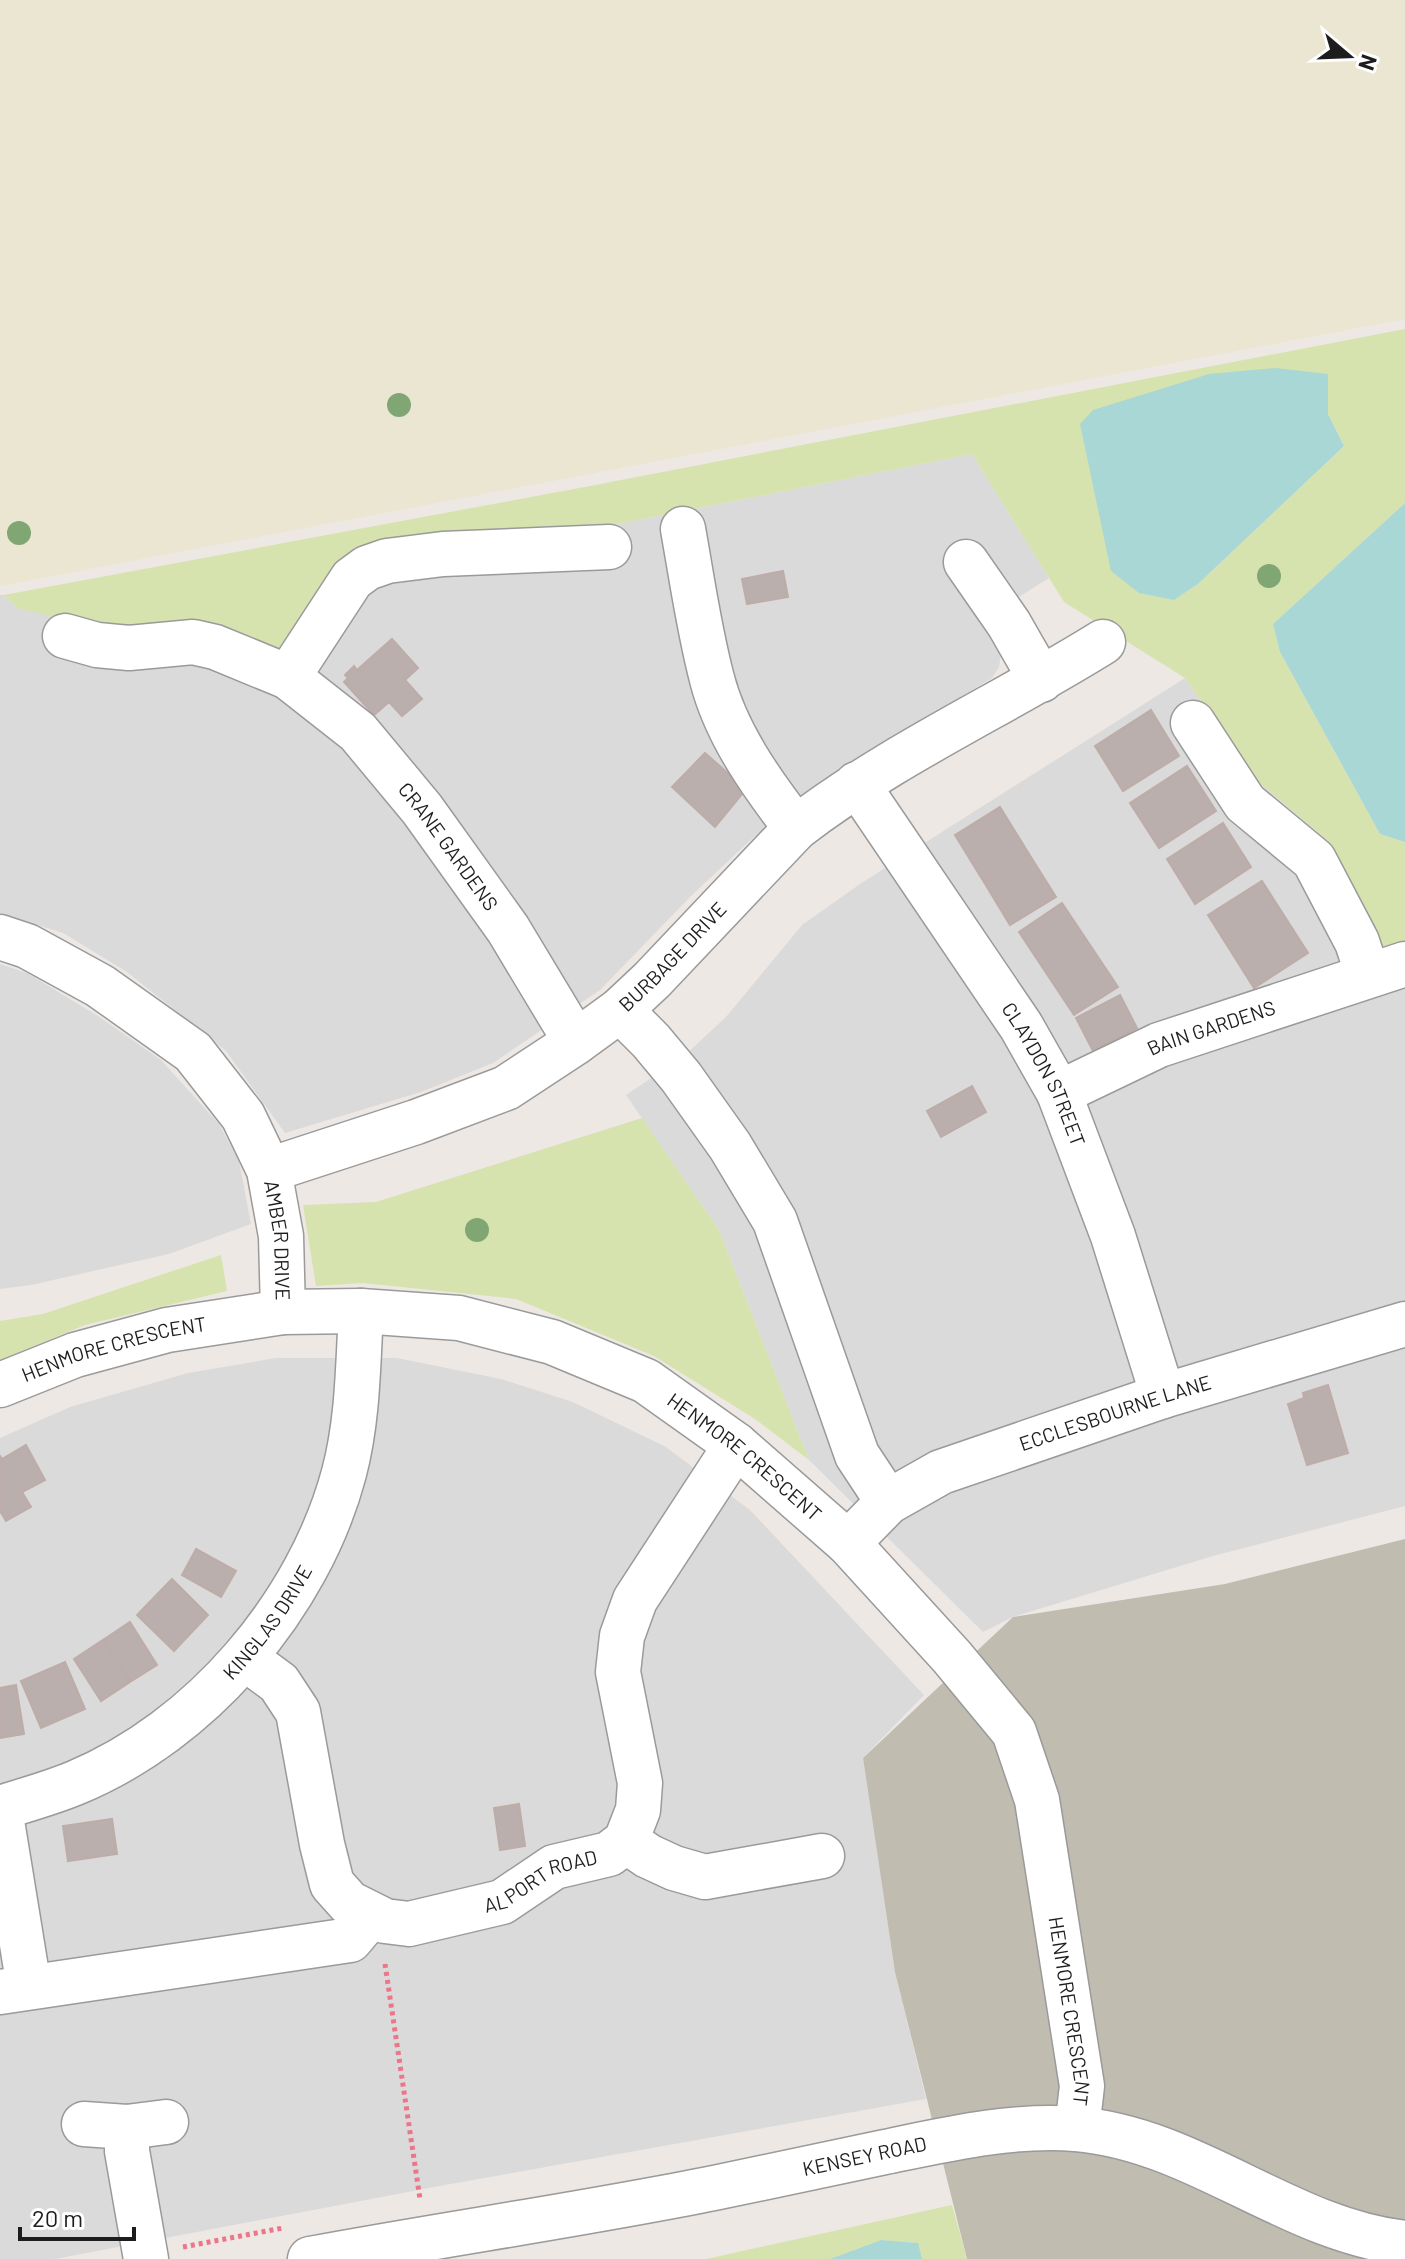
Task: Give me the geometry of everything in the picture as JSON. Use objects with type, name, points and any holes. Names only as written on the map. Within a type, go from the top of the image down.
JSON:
[{"type":"street","points":[[683,529],[712,681],[735,738],[772,797],[796,828]]},
{"type":"street","points":[[288,677],[352,579],[367,568],[387,561],[443,554],[609,547]]},
{"type":"street","points":[[966,562],[1009,624],[1041,680]]},
{"type":"street","name":"CRANE GARDENS","points":[[65,636],[97,645],[129,648],[193,642],[215,647],[288,677],[358,732],[422,809],[508,929],[576,1042]]},
{"type":"street","name":"BURBAGE DRIVE","points":[[269,1170],[416,1122],[506,1088],[620,1010],[796,828],[857,784],[1103,642]]},
{"type":"street","name":"BAIN GARDENS","points":[[1059,1093],[1159,1045],[1386,970],[1357,942],[1314,860],[1245,803],[1193,723]]},
{"type":"street","name":"CLAYDON STREET","points":[[857,784],[1021,1026],[1059,1093],[1113,1236],[1163,1396]]},
{"type":"street","name":"AMBER DRIVE","points":[[0,937],[27,946],[100,986],[193,1052],[243,1116],[269,1170],[281,1236],[283,1312]]},
{"type":"street","points":[[620,1010],[681,1077],[730,1146],[775,1221],[857,1455],[888,1502]]},
{"type":"street","name":"HENMORE CRESCENT","points":[[0,1385],[75,1355],[167,1330],[283,1312],[361,1311],[459,1318],[552,1342],[646,1381],[736,1445],[848,1543],[952,1657],[1014,1732],[1037,1800],[1082,2086],[1077,2129]]},
{"type":"street","name":"KINGLAS DRIVE","points":[[0,1808],[75,1783],[126,1757],[203,1702],[245,1658],[301,1579],[326,1526],[344,1472],[357,1404],[361,1311]]},
{"type":"street","name":"ECCLESBOURNE LANE","points":[[848,1543],[888,1502],[941,1472],[1163,1396],[1405,1324]]},
{"type":"street","points":[[736,1445],[635,1600],[622,1636],[618,1672],[640,1783],[638,1810],[626,1841],[674,1868],[705,1877],[822,1856]]},
{"type":"street","points":[[0,1808],[15,1989],[350,1940],[378,1918],[349,1903],[332,1884],[298,1712],[279,1683],[245,1658]]},
{"type":"street","name":"ALPORT ROAD","points":[[378,1918],[409,1924],[502,1902],[554,1867],[609,1854],[626,1841]]},
{"type":"street","points":[[84,2124],[146,2124],[127,2151],[146,2259]]},
{"type":"street","name":"KENSEY ROAD","points":[[310,2259],[384,2252],[428,2238],[711,2189],[947,2139],[1023,2128],[1077,2129],[1140,2142],[1171,2153],[1330,2226],[1377,2240],[1405,2243]]},
{"type":"path","points":[[378,1918],[428,2238]]},
{"type":"shaded area","points":[[0,0],[1405,0],[1405,319],[0,586]]},
{"type":"shaded area","points":[[972,454],[1049,578],[979,622],[1001,654],[999,667],[992,678],[791,802],[691,896],[600,990],[493,1063],[421,1092],[285,1133],[226,1051],[127,972],[63,933],[0,913],[0,595],[4,595],[17,608],[277,653],[364,545],[602,527]]},
{"type":"shaded area","points":[[1185,678],[1253,777],[1327,840],[1381,953],[1405,947],[1405,1506],[1213,1556],[1013,1617],[983,1632],[809,1460],[719,1230],[626,1095],[684,1056],[726,1017],[802,925],[860,884]]},
{"type":"shaded area","points":[[0,964],[27,973],[98,1016],[161,1060],[219,1124],[239,1161],[251,1224],[169,1254],[0,1289]]},
{"type":"shaded area","points":[[276,1358],[397,1358],[501,1379],[573,1402],[666,1447],[750,1510],[924,1695],[863,1758],[895,1971],[926,2099],[55,2259],[0,2259],[0,1438],[70,1407],[188,1373]]},
{"type":"shaded area","points":[[1405,1539],[1405,2259],[967,2259],[895,1972],[863,1758],[1013,1617],[1225,1584]]},
{"type":"green space","points":[[1405,329],[1405,503],[1273,624],[1280,652],[1380,834],[1405,842],[1405,947],[1381,954],[1327,840],[1253,777],[1185,678],[1064,602],[972,454],[602,527],[364,545],[277,653],[116,632],[17,608],[4,595]],"holes":[[[1328,374],[1328,414],[1344,446],[1198,584],[1174,600]]]},
{"type":"green space","points":[[642,1118],[719,1230],[809,1460],[755,1419],[654,1356],[516,1299],[363,1283],[316,1286],[303,1205],[376,1202]]},
{"type":"green space","points":[[221,1255],[227,1291],[85,1325],[0,1360],[0,1321],[43,1314]]},
{"type":"green space","points":[[952,2205],[967,2259],[922,2259],[917,2243],[881,2240],[830,2259],[706,2259]]},
{"type":"water","points":[[1276,368],[1328,374],[1328,414],[1344,446],[1198,584],[1174,600],[1139,593],[1111,571],[1080,424],[1093,410],[1209,374]]},
{"type":"water","points":[[1405,503],[1405,842],[1380,834],[1280,652],[1273,624]]},
{"type":"water","points":[[881,2240],[918,2243],[922,2259],[830,2259]]},
{"type":"building","points":[[783,571],[788,597],[747,604],[742,579]]},
{"type":"building","points":[[392,639],[418,668],[405,680],[422,699],[402,716],[389,702],[374,715],[344,682],[348,678],[345,675],[354,666],[357,670]]},
{"type":"building","points":[[1151,710],[1179,756],[1123,791],[1095,746]]},
{"type":"building","points":[[705,753],[746,789],[715,827],[672,787]]},
{"type":"building","points":[[1187,766],[1216,811],[1159,848],[1130,803]]},
{"type":"building","points":[[1000,807],[1029,854],[984,882],[955,835]]},
{"type":"building","points":[[1223,823],[1251,867],[1195,904],[1167,859]]},
{"type":"building","points":[[1029,854],[1056,897],[1010,925],[984,882]]},
{"type":"building","points":[[1262,881],[1308,953],[1254,988],[1208,915]]},
{"type":"building","points":[[1062,903],[1118,987],[1074,1015],[1019,932]]},
{"type":"building","points":[[1120,995],[1137,1028],[1093,1051],[1076,1018]]},
{"type":"building","points":[[972,1086],[986,1112],[941,1137],[927,1111]]},
{"type":"building","points":[[1328,1385],[1348,1453],[1307,1465],[1288,1404],[1304,1398],[1303,1393]]},
{"type":"building","points":[[26,1445],[45,1480],[22,1492],[31,1507],[6,1521],[0,1511],[0,1456],[2,1459]]},
{"type":"building","points":[[196,1549],[236,1571],[221,1597],[182,1575]]},
{"type":"building","points":[[172,1579],[208,1615],[174,1651],[137,1615]]},
{"type":"building","points":[[130,1622],[157,1665],[130,1682],[103,1640]]},
{"type":"building","points":[[103,1640],[130,1682],[101,1701],[74,1659]]},
{"type":"building","points":[[65,1662],[85,1709],[41,1728],[21,1681]]},
{"type":"building","points":[[16,1685],[24,1734],[0,1738],[0,1688]]},
{"type":"building","points":[[519,1804],[525,1846],[500,1850],[494,1808]]},
{"type":"building","points":[[112,1819],[117,1854],[68,1861],[63,1826]]}]
